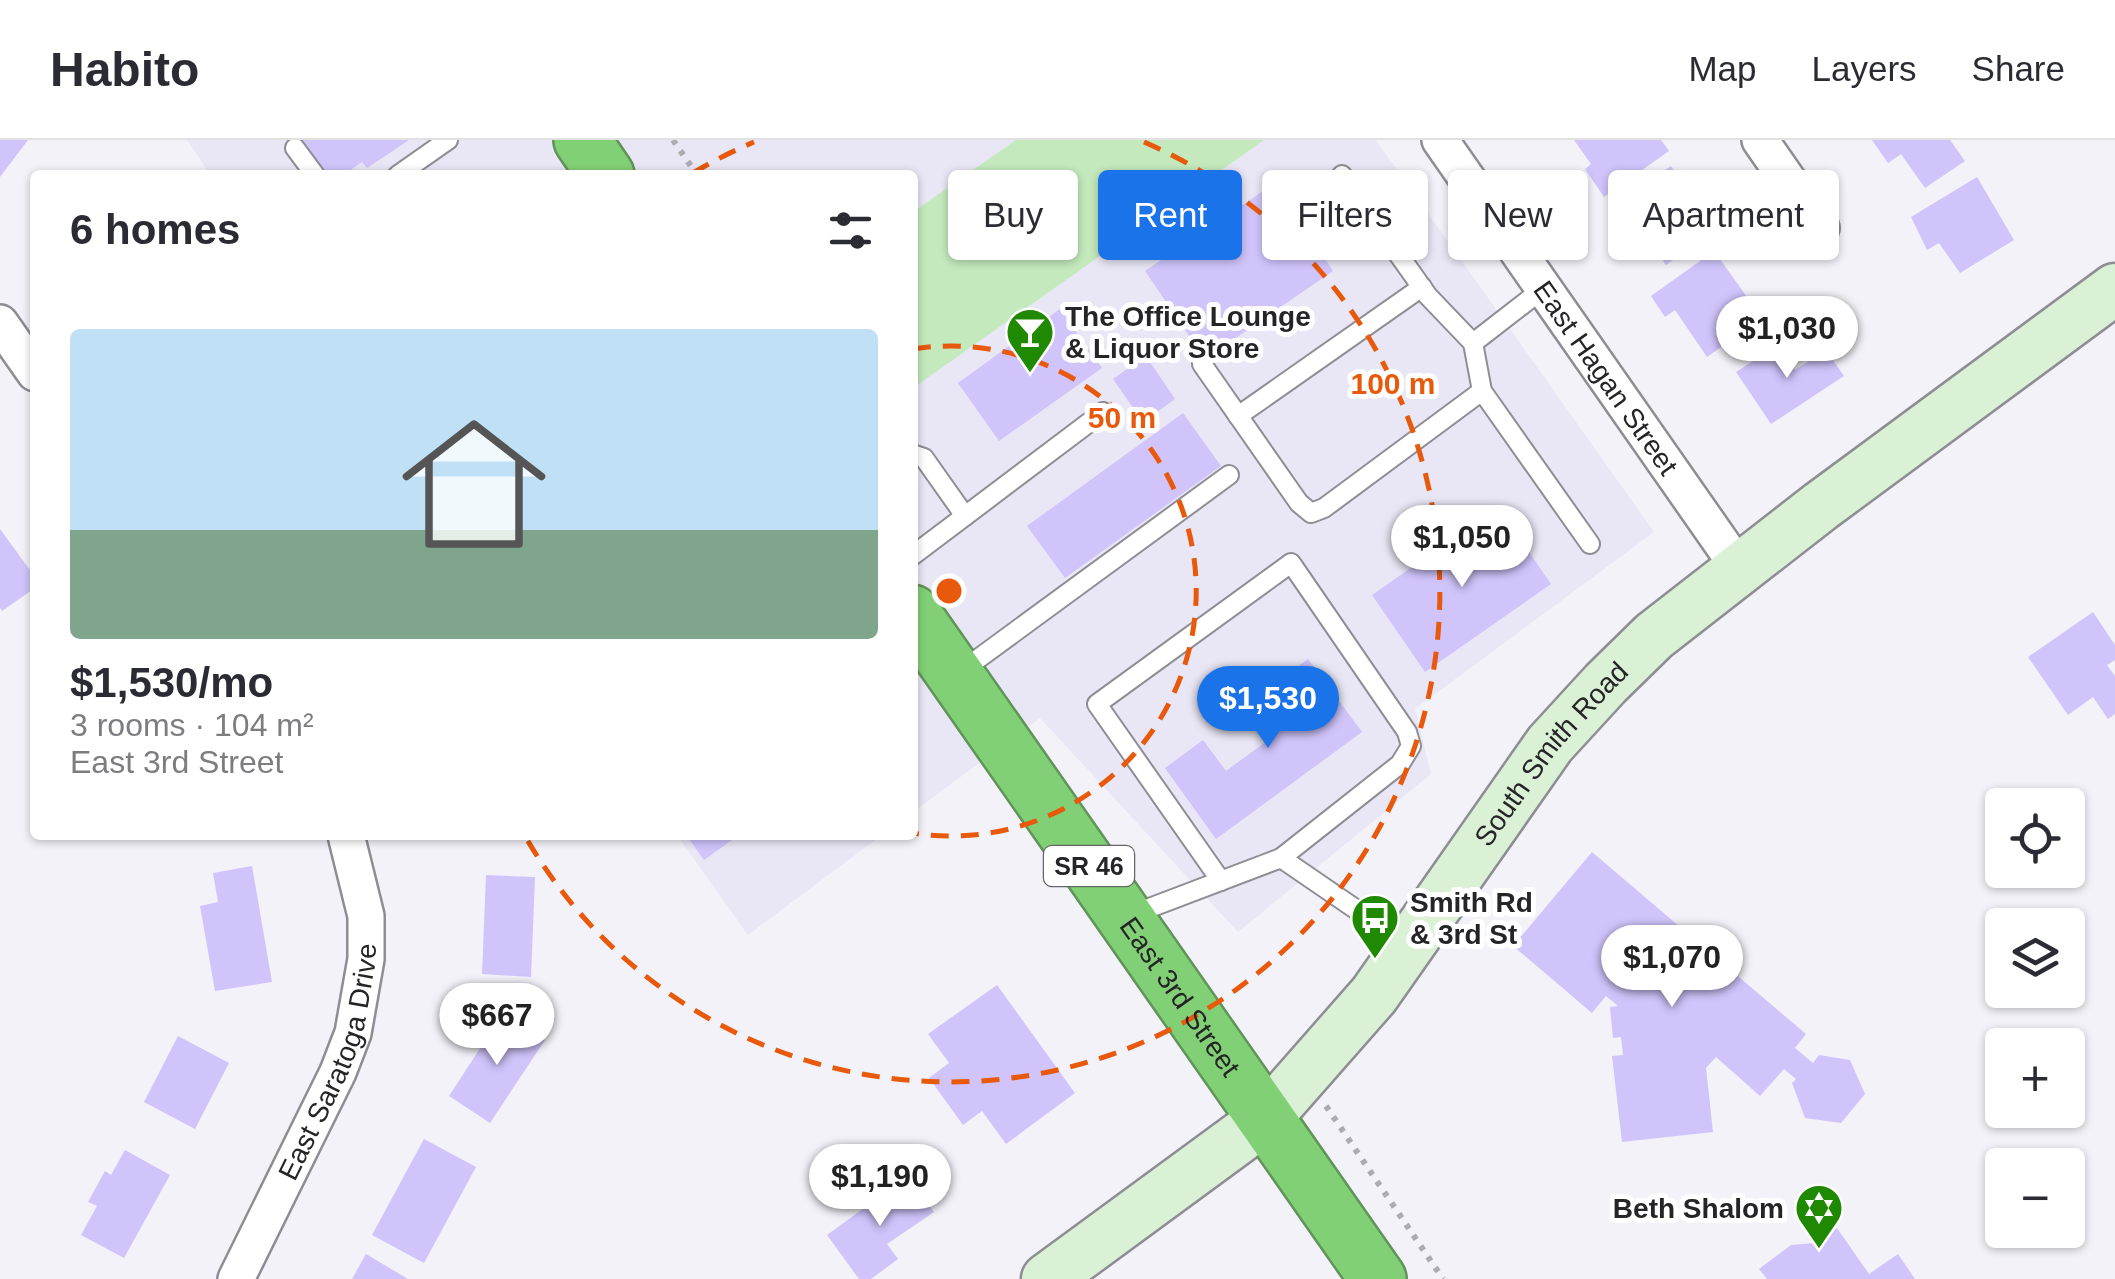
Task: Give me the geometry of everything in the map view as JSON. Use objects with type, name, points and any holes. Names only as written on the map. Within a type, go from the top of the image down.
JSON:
[{"type":"highway","points":[[582,140],[603,170]]},
{"type":"highway","name":"East 3rd Street","points":[[918,622],[1378,1279]]},
{"type":"main road","name":"South Smith Road","points":[[1047,1279],[1266,1119],[1374,995],[1550,744],[1654,636],[1739,568],[2115,289]]},
{"type":"street","name":"East Hagan Street","points":[[1440,140],[1739,568]]},
{"type":"street","points":[[1760,140],[1781,170]]},
{"type":"street","points":[[0,323],[30,365]]},
{"type":"street","name":"East Saratoga Drive","points":[[236,1279],[338,1072],[353,1033],[366,958],[366,916],[348,840]]},
{"type":"lane","points":[[405,170],[448,140]]},
{"type":"lane","points":[[295,148],[311,170]]},
{"type":"lane","points":[[1403,260],[1473,343],[1482,391],[1590,544]]},
{"type":"lane","points":[[1238,416],[1422,287]]},
{"type":"lane","points":[[1473,343],[1544,288]]},
{"type":"lane","points":[[1202,364],[1299,502],[1311,512],[1324,508],[1482,391]]},
{"type":"lane","points":[[918,552],[1102,412]]},
{"type":"lane","points":[[918,456],[924,458],[966,516]]},
{"type":"lane","points":[[955,675],[1229,475]]},
{"type":"lane","points":[[1125,917],[1221,881],[1281,858],[1400,764],[1411,746],[1407,732],[1291,564],[1097,704],[1221,881]]},
{"type":"lane","points":[[1281,858],[1408,946]]},
{"type":"path","points":[[673,140],[694,170]]},
{"type":"path","points":[[1308,1072],[1332,1118],[1443,1279]]},
{"type":"shaded area","points":[[187,140],[1376,140],[1397,170],[1262,170],[1262,260],[1428,260],[1428,213],[1448,242],[1448,260],[1461,260],[1654,532],[1415,709],[1431,774],[1238,932],[1040,718],[918,808],[918,170],[208,170]]},
{"type":"shaded area","points":[[681,840],[875,840],[748,935]]},
{"type":"green space","points":[[1016,140],[1264,140],[1222,170],[1098,170],[1098,257],[918,384],[918,209],[948,188],[948,260],[1078,260],[1078,170],[973,170]]},
{"type":"building","points":[[0,140],[28,140],[0,177]]},
{"type":"building","points":[[298,140],[409,140],[367,168],[362,162],[350,170],[319,170]]},
{"type":"building","points":[[1574,140],[1661,140],[1669,151],[1642,170],[1608,170],[1608,194],[1604,197],[1585,169],[1591,164]]},
{"type":"building","points":[[1872,140],[1950,140],[1965,161],[1925,188],[1901,154],[1888,163]]},
{"type":"building","points":[[1977,177],[2014,240],[1960,273],[1939,243],[1927,250],[1911,217]]},
{"type":"building","points":[[1262,192],[1262,260],[1326,260],[1333,271],[1205,359],[1145,271],[1161,260],[1242,260],[1242,205]]},
{"type":"building","points":[[1701,260],[1720,260],[1762,318],[1707,357],[1675,310],[1665,317],[1651,296]]},
{"type":"building","name":"The Office Lounge & Liquor Store","points":[[1060,309],[1102,368],[999,441],[958,383]]},
{"type":"building","points":[[1778,345],[1795,370],[1826,350],[1844,376],[1771,424],[1736,372]]},
{"type":"building","points":[[1146,356],[1175,399],[1143,422],[1113,379]]},
{"type":"building","points":[[1183,413],[1221,466],[1065,578],[1027,526]]},
{"type":"building","points":[[1498,507],[1551,584],[1425,672],[1372,595]]},
{"type":"building","points":[[0,529],[30,570],[30,591],[2,611]]},
{"type":"building","points":[[2093,612],[2115,645],[2115,660],[2107,665],[2115,676],[2115,714],[2108,719],[2093,697],[2068,715],[2028,657]]},
{"type":"building","points":[[1308,659],[1362,732],[1216,839],[1165,768],[1203,740],[1226,771],[1271,738],[1247,704]]},
{"type":"building","points":[[690,840],[732,840],[704,860]]},
{"type":"building","points":[[1592,852],[1806,1034],[1795,1048],[1813,1063],[1819,1055],[1850,1060],[1865,1094],[1841,1123],[1805,1118],[1792,1083],[1796,1079],[1784,1069],[1760,1096],[1716,1057],[1706,1068],[1713,1132],[1622,1142],[1612,1056],[1623,1055],[1621,1037],[1613,1038],[1610,1007],[1618,1006],[1606,996],[1592,1013],[1513,946]]},
{"type":"building","points":[[252,866],[272,982],[215,991],[200,906],[218,902],[213,873]]},
{"type":"building","points":[[486,875],[535,877],[531,977],[482,974]]},
{"type":"building","points":[[997,985],[1075,1093],[1006,1144],[982,1111],[963,1125],[929,1078],[949,1063],[928,1034]]},
{"type":"building","points":[[503,1013],[545,1040],[490,1123],[449,1096]]},
{"type":"building","points":[[178,1036],[229,1063],[195,1129],[144,1102]]},
{"type":"building","points":[[424,1139],[476,1167],[424,1263],[372,1235]]},
{"type":"building","points":[[125,1150],[170,1175],[124,1258],[81,1235],[97,1206],[88,1202],[105,1171],[111,1175]]},
{"type":"building","points":[[908,1176],[934,1212],[887,1244],[898,1259],[871,1279],[859,1279],[827,1235]]},
{"type":"building","name":"Beth Shalom","points":[[1837,1228],[1869,1274],[1898,1254],[1915,1279],[1767,1279],[1759,1269],[1791,1245],[1815,1243]]},
{"type":"building","points":[[366,1254],[408,1279],[352,1279]]},
{"type":"place","name":"The Office Lounge & Liquor Store","points":[[1030,374]]},
{"type":"place","name":"Smith Rd & 3rd St","points":[[1375,960]]},
{"type":"place","name":"Beth Shalom","points":[[1819,1250]]}]
